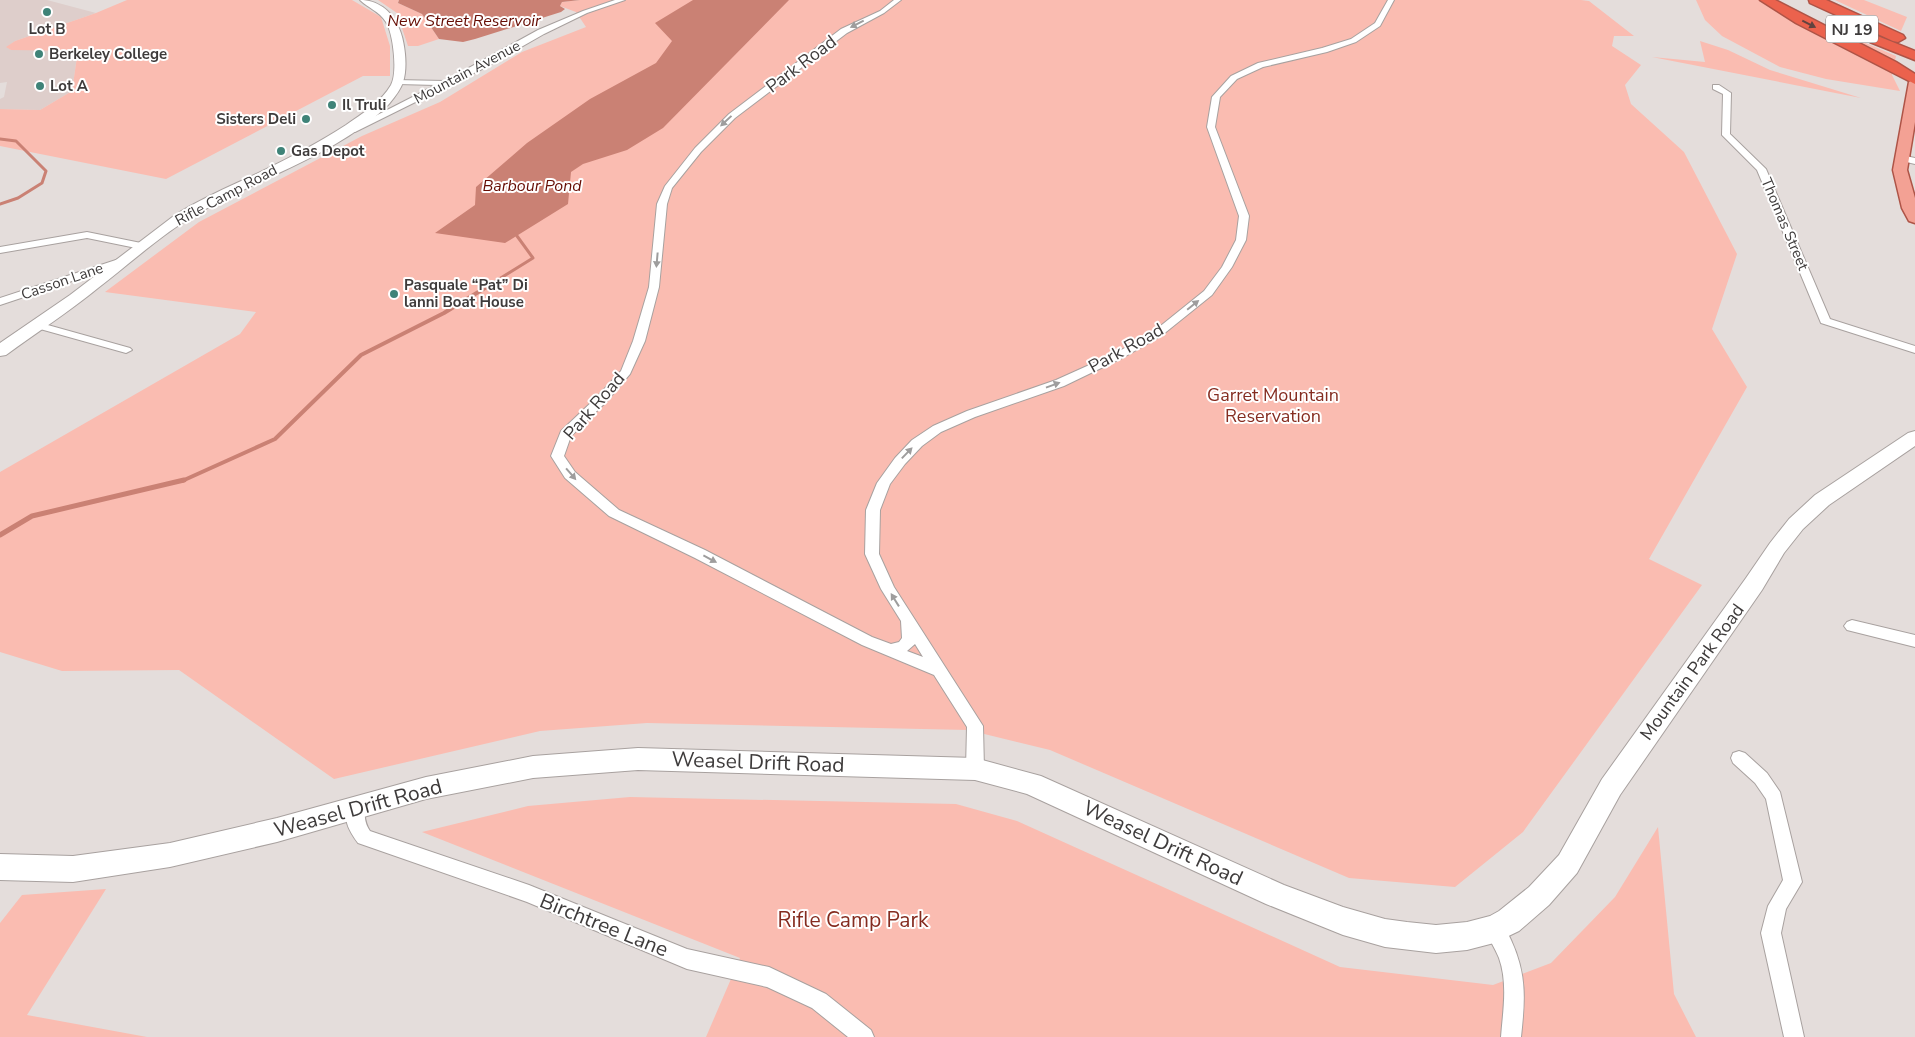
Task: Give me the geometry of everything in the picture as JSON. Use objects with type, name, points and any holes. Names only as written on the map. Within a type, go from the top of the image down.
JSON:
[{"type":"highway","points":[[1766,0],[1801,20],[1883,61],[1915,81]]},
{"type":"highway","name":"NJ 19","points":[[1790,0],[1915,56]]},
{"type":"highway","name":"NJ 19","points":[[1815,0],[1915,45]]},
{"type":"highway","points":[[1837,0],[1902,28]]},
{"type":"highway","points":[[1883,61],[1915,66]]},
{"type":"main road","points":[[1913,212],[1900,170],[1908,160],[1915,81]]},
{"type":"street","points":[[365,0],[383,10],[391,20],[398,47],[398,82],[448,83]]},
{"type":"street","name":"Mountain Avenue","points":[[342,135],[448,83],[541,32],[585,12],[622,0]]},
{"type":"street","name":"Park Road","points":[[898,0],[882,12],[844,31],[732,116],[698,150],[668,188],[662,204],[654,287],[639,341],[626,372],[601,400],[565,434],[557,456],[570,476],[614,512],[700,554],[867,641],[940,671]]},
{"type":"street","name":"Park Road","points":[[974,769],[975,726],[888,588],[872,554],[873,510],[884,483],[900,461],[917,443],[937,429],[971,414],[1060,383],[1135,346],[1157,334],[1208,293],[1227,266],[1241,240],[1244,216],[1211,127],[1214,102],[1222,89],[1232,78],[1264,64],[1318,52],[1341,45],[1358,37],[1375,28],[1388,13],[1391,0]]},
{"type":"street","name":"Rifle Camp Road","points":[[0,350],[196,208],[342,135],[380,105],[391,94],[398,82]]},
{"type":"street","name":"Thomas Street","points":[[1716,87],[1728,93],[1726,136],[1761,169],[1765,176],[1825,320]]},
{"type":"street","points":[[0,250],[87,235],[142,246]]},
{"type":"street","name":"Casson Lane","points":[[0,302],[125,260]]},
{"type":"street","points":[[1825,320],[1915,350]]},
{"type":"street","points":[[37,325],[126,350]]},
{"type":"street","name":"Mountain Park Road","points":[[1494,929],[1509,921],[1526,908],[1568,864],[1611,787],[1754,584],[1777,548],[1796,524],[1822,500],[1915,437]]},
{"type":"street","points":[[890,651],[904,646],[910,639],[907,619]]},
{"type":"street","points":[[1852,626],[1915,641]]},
{"type":"street","points":[[1739,758],[1761,778],[1774,797],[1793,882],[1777,906],[1771,933],[1794,1037]]},
{"type":"street","name":"Weasel Drift Road","points":[[0,867],[72,869],[111,865],[170,855],[230,842],[426,788],[533,767],[629,760],[974,769],[1032,784],[1276,895],[1344,921],[1385,933],[1436,938],[1467,936],[1494,929]]},
{"type":"street","name":"Birchtree Lane","points":[[356,808],[355,824],[364,837],[529,894],[687,959],[769,977],[819,1001],[864,1037]]},
{"type":"street","points":[[1494,929],[1509,955],[1514,970],[1515,983],[1511,1037]]},
{"type":"shaded area","name":"Berkeley College","points":[[0,0],[47,0],[96,13],[15,41],[7,47],[11,50],[80,50],[77,57],[72,91],[40,110],[0,109],[0,99],[4,97],[7,82],[0,83]]},
{"type":"green space","points":[[127,0],[352,0],[381,17],[390,46],[390,76],[363,76],[166,179],[0,146],[0,109],[40,110],[72,91],[77,57],[80,51],[11,50],[6,47],[15,41],[96,13]]},
{"type":"green space","points":[[378,0],[399,0],[398,3],[422,14],[439,39],[418,46],[408,46],[397,13]]},
{"type":"green space","name":"Garret Mountain Reservation","points":[[580,0],[1589,1],[1634,36],[1614,36],[1612,46],[1641,65],[1625,85],[1631,104],[1684,152],[1737,254],[1712,329],[1747,387],[1649,559],[1702,585],[1523,832],[1455,887],[1349,878],[1050,750],[968,730],[647,723],[540,731],[334,779],[179,670],[62,671],[0,652],[0,472],[240,334],[256,312],[105,292],[199,222],[362,136],[440,102],[522,52],[586,27],[576,12],[560,6],[562,2]]},
{"type":"green space","points":[[1696,0],[1774,0],[1826,26],[1896,56],[1892,75],[1900,91],[1826,79],[1780,67],[1722,36],[1705,20]]},
{"type":"green space","points":[[1835,0],[1864,0],[1907,17],[1901,31]]},
{"type":"green space","points":[[1700,41],[1728,50],[1770,70],[1861,98],[1652,57],[1705,62]]},
{"type":"green space","name":"Rifle Camp Park","points":[[630,797],[956,804],[1017,821],[1340,967],[1493,985],[1551,963],[1615,897],[1658,827],[1674,994],[1696,1037],[706,1037],[740,958],[422,832],[528,806]]},
{"type":"green space","points":[[106,889],[27,1015],[147,1037],[0,1037],[0,923],[22,895]]},
{"type":"water","name":"New Street Reservoir","points":[[399,0],[580,0],[562,2],[560,6],[565,9],[561,12],[463,42],[439,39],[422,14],[398,3]]},
{"type":"water","name":"Barbour Pond","points":[[693,0],[789,0],[663,128],[627,150],[583,164],[571,172],[568,204],[505,243],[435,233],[475,205],[476,187],[527,143],[590,99],[656,63],[672,41],[655,23]]},
{"type":"waterway","points":[[0,139],[16,141],[46,171],[42,183],[18,198],[0,204]]},
{"type":"waterway","points":[[491,284],[533,258],[517,236]]},
{"type":"waterway","points":[[182,481],[275,439],[361,355],[444,313],[493,283]]},
{"type":"waterway","points":[[0,535],[32,516],[184,480]]},
{"type":"place","name":"Lot B","points":[[47,12]]},
{"type":"place","name":"Berkeley College","points":[[39,54]]},
{"type":"place","name":"Lot A","points":[[40,86]]},
{"type":"place","name":"Il Truli","points":[[332,105]]},
{"type":"place","name":"Sisters Deli","points":[[306,119]]},
{"type":"place","name":"Gas Depot","points":[[281,151]]},
{"type":"place","name":"Pasquale “Pat” Di lanni Boat House","points":[[394,294]]}]
